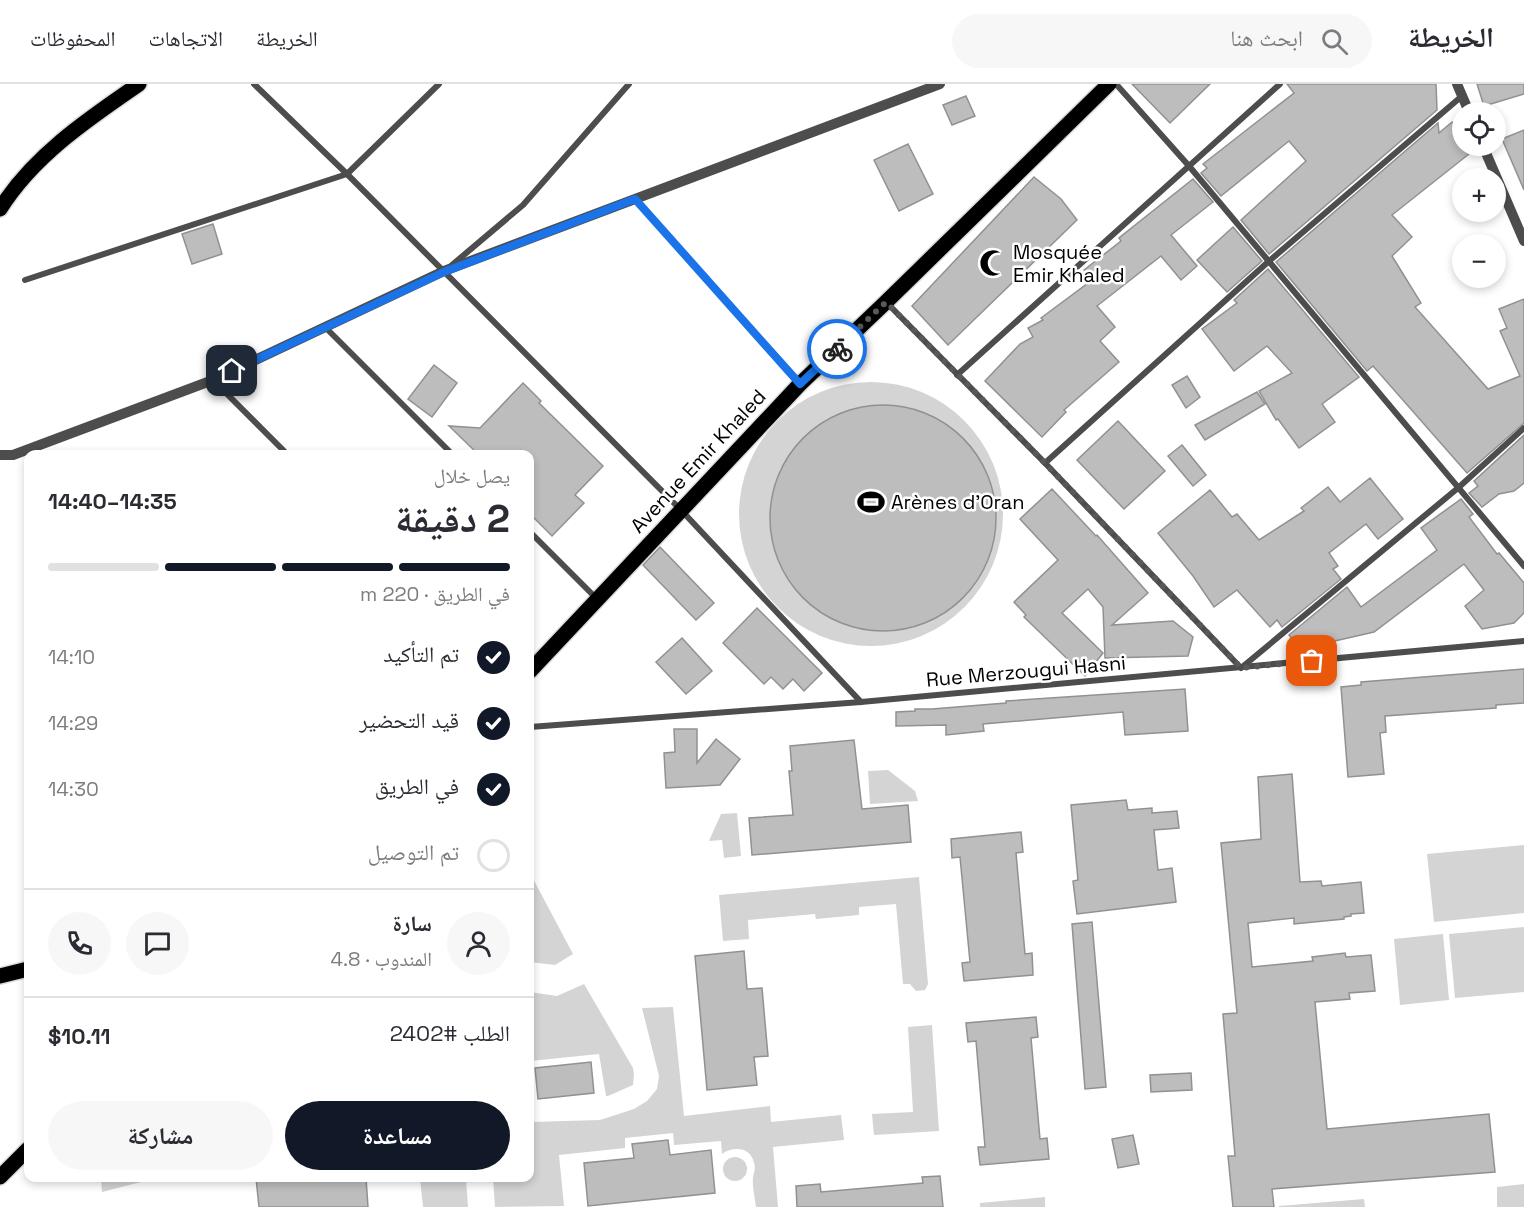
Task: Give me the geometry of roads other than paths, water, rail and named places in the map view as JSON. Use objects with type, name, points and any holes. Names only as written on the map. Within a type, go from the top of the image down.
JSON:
[{"type":"main road","points":[[0,210],[14,188],[40,158],[139,84]]},
{"type":"main road","name":"Avenue Emir Khaled","points":[[534,666],[800,384],[1109,84]]},
{"type":"main road","points":[[0,976],[24,970]]},
{"type":"main road","points":[[0,1177],[24,1153]]},
{"type":"street","points":[[254,84],[347,174],[681,510],[861,702]]},
{"type":"street","points":[[25,280],[347,174],[439,84]]},
{"type":"street","points":[[444,272],[523,205],[629,84]]},
{"type":"street","points":[[26,450],[213,380],[444,272],[940,84]]},
{"type":"street","points":[[1116,84],[1189,166],[1524,566]]},
{"type":"street","points":[[957,375],[1280,84]]},
{"type":"street","points":[[1457,84],[1465,102]]},
{"type":"street","points":[[1045,463],[1268,262],[1462,96]]},
{"type":"street","points":[[1487,156],[1524,241]]},
{"type":"street","points":[[635,199],[800,384]]},
{"type":"street","points":[[886,302],[1045,463],[1241,668],[1458,488],[1524,428]]},
{"type":"street","points":[[326,328],[448,450]]},
{"type":"street","points":[[213,380],[283,450]]},
{"type":"street","points":[[0,455],[13,455],[24,451]]},
{"type":"street","points":[[534,536],[597,599]]},
{"type":"street","name":"Rue Merzougui Hasni","points":[[534,727],[861,702],[1524,641]]},
{"type":"place","name":"Mosquée Emir Khaled","points":[[993,263]]},
{"type":"place","name":"Arènes d'Oran","points":[[871,502]]}]
